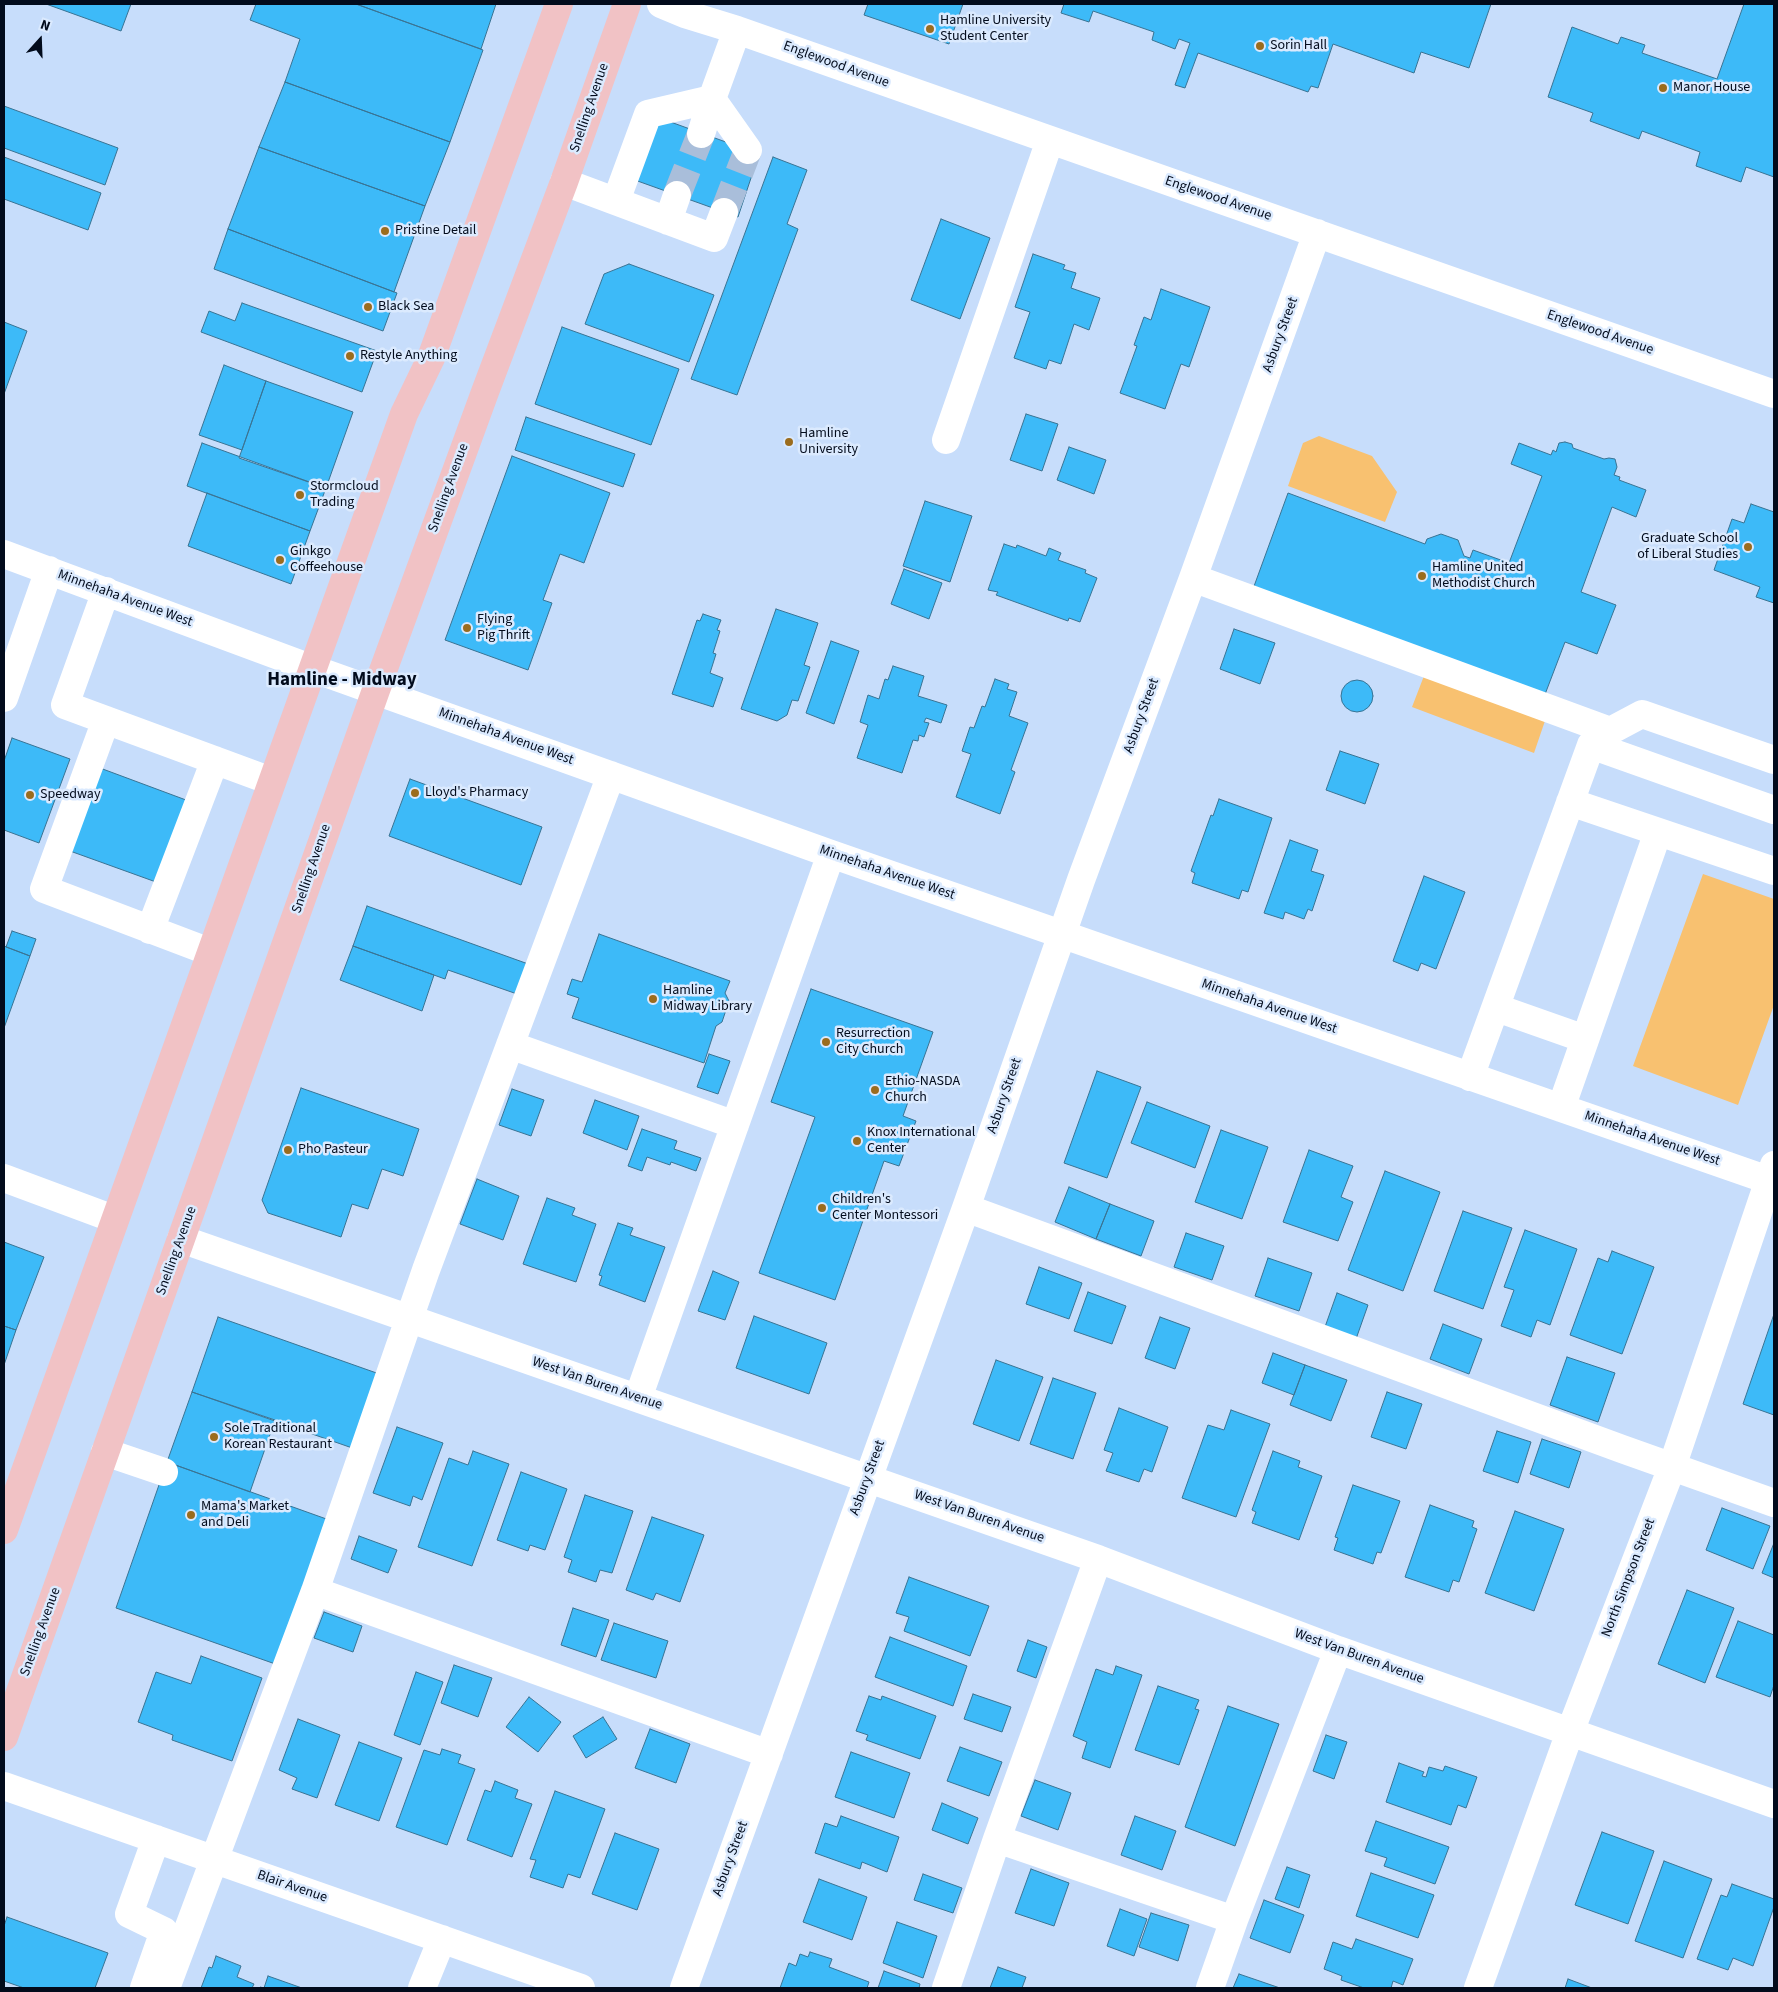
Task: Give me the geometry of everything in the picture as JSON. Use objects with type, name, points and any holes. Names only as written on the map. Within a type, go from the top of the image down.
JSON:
[{"type":"main road","points":[[4,1530],[311,668],[404,414],[431,358],[559,4]]},
{"type":"main road","name":"Snelling Avenue","points":[[4,1737],[376,690],[564,182],[627,4]]},
{"type":"street","name":"Englewood Avenue","points":[[662,4],[685,14],[737,30],[1774,394]]},
{"type":"street","points":[[700,134],[737,30]]},
{"type":"street","points":[[616,201],[648,114],[712,99]]},
{"type":"street","points":[[712,99],[748,150]]},
{"type":"street","points":[[946,440],[1050,140]]},
{"type":"street","points":[[564,182],[714,238],[724,212]]},
{"type":"street","points":[[668,221],[677,195]]},
{"type":"street","name":"Asbury Street","points":[[684,1988],[966,1208],[1062,934],[1317,234]]},
{"type":"street","name":"Minnehaha Avenue West","points":[[4,554],[311,668],[831,854],[1560,1108],[1772,1176]]},
{"type":"street","points":[[4,698],[49,570]]},
{"type":"street","points":[[1193,578],[1600,738],[1774,810]]},
{"type":"street","points":[[106,591],[65,705],[271,781]]},
{"type":"street","points":[[1470,1077],[1570,802],[1600,738],[1642,714],[1774,760]]},
{"type":"street","points":[[106,720],[44,889],[210,952]]},
{"type":"street","points":[[150,930],[215,760]]},
{"type":"street","points":[[166,1988],[315,1591],[410,1319],[611,775]]},
{"type":"street","points":[[1570,802],[1774,871]]},
{"type":"street","points":[[1560,1108],[1658,832]]},
{"type":"street","points":[[638,1398],[831,854]]},
{"type":"street","points":[[1496,1008],[1585,1039]]},
{"type":"street","points":[[510,1045],[734,1125]]},
{"type":"street","name":"North Simpson Street","points":[[1478,1988],[1570,1732],[1672,1467],[1772,1176]]},
{"type":"street","points":[[4,1178],[114,1219]]},
{"type":"street","points":[[966,1208],[1672,1467],[1774,1502]]},
{"type":"street","name":"West Van Buren Avenue","points":[[181,1239],[1098,1559],[1338,1650],[1774,1804]]},
{"type":"street","points":[[105,1452],[164,1472]]},
{"type":"street","points":[[946,1988],[997,1839],[1098,1559]]},
{"type":"street","points":[[315,1591],[769,1754]]},
{"type":"street","points":[[1210,1988],[1234,1920],[1338,1650]]},
{"type":"street","name":"Blair Avenue","points":[[4,1786],[580,1988]]},
{"type":"street","points":[[144,1988],[164,1931],[129,1914],[156,1839]]},
{"type":"street","points":[[997,1839],[1234,1920]]},
{"type":"street","points":[[422,1988],[442,1939]]},
{"type":"shaded area","points":[[1319,436],[1372,456],[1397,492],[1385,522],[1288,486],[1303,443]]},
{"type":"shaded area","points":[[1427,668],[1547,715],[1534,753],[1412,707]]},
{"type":"shaded area","points":[[1703,874],[1774,899],[1774,1005],[1738,1105],[1633,1066]]},
{"type":"building","points":[[46,4],[131,4],[121,31]]},
{"type":"building","points":[[256,4],[356,4],[483,50],[450,142],[285,82],[300,39],[250,20]]},
{"type":"building","points":[[356,4],[496,4],[481,49]]},
{"type":"building","name":"Hamline University Student Center","points":[[868,4],[963,4],[949,44],[864,15]]},
{"type":"building","name":"Sorin Hall","points":[[1064,4],[1491,4],[1469,68],[1421,52],[1414,73],[1333,44],[1318,88],[1311,86],[1308,92],[1198,53],[1185,88],[1175,85],[1190,43],[1179,39],[1175,49],[1152,40],[1154,32],[1093,11],[1089,22],[1061,13]]},
{"type":"building","name":"Manor House","points":[[1744,4],[1774,4],[1774,177],[1746,167],[1741,182],[1696,166],[1700,152],[1642,131],[1639,139],[1590,121],[1593,113],[1548,97],[1572,27],[1618,44],[1621,37],[1645,45],[1642,53],[1717,79]]},
{"type":"building","points":[[285,82],[450,142],[425,206],[259,147]]},
{"type":"building","points":[[4,106],[118,148],[105,185],[4,148]]},
{"type":"building","points":[[654,116],[759,154],[738,217],[632,179]]},
{"type":"building","points":[[259,147],[425,206],[394,292],[228,229]]},
{"type":"building","points":[[4,157],[101,193],[88,230],[4,199]]},
{"type":"building","points":[[773,157],[807,170],[787,224],[798,229],[737,395],[691,379]]},
{"type":"building","points":[[941,219],[990,238],[960,319],[911,300]]},
{"type":"building","points":[[228,229],[397,293],[383,331],[214,269]]},
{"type":"building","points":[[1033,254],[1065,265],[1063,269],[1076,273],[1071,288],[1100,298],[1089,330],[1074,324],[1061,364],[1049,360],[1046,369],[1014,358],[1030,312],[1015,307]]},
{"type":"building","points":[[629,264],[714,295],[689,362],[585,324],[604,274]]},
{"type":"building","points":[[1161,289],[1210,307],[1189,367],[1181,364],[1165,409],[1120,393],[1137,346],[1134,345],[1144,317],[1151,320]]},
{"type":"building","points":[[242,303],[377,351],[362,392],[201,332],[209,311],[235,321]]},
{"type":"building","points":[[4,322],[27,331],[4,394]]},
{"type":"building","points":[[562,327],[679,369],[651,445],[535,404]]},
{"type":"building","points":[[224,365],[266,381],[242,450],[199,435]]},
{"type":"building","points":[[266,381],[353,412],[326,488],[239,458]]},
{"type":"building","points":[[1026,414],[1058,424],[1042,471],[1010,460]]},
{"type":"building","points":[[526,417],[635,454],[623,487],[515,450]]},
{"type":"building","points":[[202,443],[326,488],[310,531],[187,486]]},
{"type":"building","name":"Hamline United Methodist Church","points":[[1519,443],[1551,455],[1553,450],[1556,452],[1559,443],[1572,444],[1573,448],[1604,459],[1615,459],[1617,467],[1614,475],[1620,477],[1619,480],[1646,490],[1636,517],[1612,507],[1581,592],[1616,605],[1597,654],[1565,642],[1544,697],[1253,589],[1288,493],[1425,544],[1427,539],[1441,534],[1458,540],[1464,556],[1470,558],[1473,550],[1509,563],[1542,476],[1511,464]]},
{"type":"building","points":[[1069,447],[1106,460],[1094,494],[1057,480]]},
{"type":"building","points":[[512,456],[610,493],[584,563],[560,554],[543,600],[552,603],[528,670],[445,640]]},
{"type":"building","points":[[207,493],[310,531],[291,584],[188,546]]},
{"type":"building","points":[[925,501],[972,516],[950,582],[903,566]]},
{"type":"building","name":"Graduate School of Liberal Studies","points":[[1751,504],[1774,512],[1774,603],[1756,597],[1760,587],[1714,570],[1732,519],[1744,523]]},
{"type":"building","points":[[1004,544],[1016,548],[1017,545],[1046,556],[1049,548],[1061,553],[1058,560],[1086,570],[1085,573],[1097,578],[1080,622],[1069,618],[1068,621],[996,595],[998,592],[988,590]]},
{"type":"building","points":[[904,569],[942,583],[929,619],[891,604]]},
{"type":"building","points":[[776,609],[818,623],[804,665],[810,667],[798,701],[792,700],[787,715],[777,721],[741,709]]},
{"type":"building","points":[[703,614],[721,620],[717,630],[720,631],[713,653],[716,654],[710,673],[723,678],[713,707],[672,694],[697,620],[700,621]]},
{"type":"building","points":[[1234,629],[1275,643],[1260,684],[1220,669]]},
{"type":"building","points":[[831,641],[859,651],[834,724],[806,713]]},
{"type":"building","points":[[893,666],[924,676],[918,696],[947,705],[941,723],[926,718],[924,722],[929,723],[924,737],[919,735],[918,741],[913,740],[902,773],[857,758],[868,725],[860,722],[868,695],[879,699],[885,679],[888,680]]},
{"type":"building","points":[[995,679],[1009,684],[1007,689],[1017,692],[1009,716],[1028,723],[1011,770],[1015,772],[1000,814],[956,797],[971,754],[962,751],[970,727],[974,728],[982,706],[985,707]]},
{"type":"building","points":[[1357,680],[1363,681],[1368,685],[1372,690],[1372,702],[1368,707],[1363,711],[1357,712],[1351,711],[1346,707],[1342,702],[1341,696],[1342,690],[1346,685],[1351,681]]},
{"type":"building","name":"Speedway","points":[[12,738],[70,759],[39,843],[4,830],[4,761]]},
{"type":"building","points":[[1340,751],[1379,764],[1365,804],[1326,790]]},
{"type":"building","name":"Speedway","points":[[100,768],[186,800],[156,882],[70,851]]},
{"type":"building","points":[[410,779],[542,827],[521,885],[389,836]]},
{"type":"building","points":[[1219,799],[1272,818],[1248,892],[1242,890],[1239,899],[1192,883],[1195,873],[1191,871],[1211,815],[1213,816]]},
{"type":"building","points":[[1290,840],[1318,850],[1311,871],[1324,875],[1312,911],[1308,909],[1304,919],[1285,912],[1283,919],[1264,913]]},
{"type":"building","points":[[1424,876],[1465,892],[1436,969],[1421,963],[1418,971],[1393,961]]},
{"type":"building","points":[[367,906],[531,965],[520,995],[448,970],[445,979],[353,946]]},
{"type":"building","points":[[12,931],[36,939],[30,956],[6,947]]},
{"type":"building","name":"Hamline Midway Library","points":[[599,934],[730,981],[725,993],[729,1001],[722,1022],[716,1026],[704,1063],[572,1018],[579,998],[567,994],[572,979],[582,982]]},
{"type":"building","points":[[4,946],[30,956],[4,1028]]},
{"type":"building","points":[[353,946],[434,975],[422,1011],[340,980]]},
{"type":"building","name":"Knox International Center","points":[[811,989],[933,1032],[903,1116],[916,1121],[899,1166],[884,1161],[835,1300],[759,1273],[815,1117],[771,1102]]},
{"type":"building","points":[[709,1054],[730,1061],[718,1094],[697,1087]]},
{"type":"building","points":[[1097,1071],[1141,1087],[1107,1178],[1064,1163]]},
{"type":"building","points":[[301,1088],[419,1129],[403,1176],[382,1169],[368,1209],[352,1204],[341,1237],[268,1213],[262,1200]]},
{"type":"building","points":[[512,1089],[544,1100],[531,1136],[499,1125]]},
{"type":"building","points":[[595,1100],[639,1116],[627,1150],[583,1133]]},
{"type":"building","points":[[1147,1102],[1210,1126],[1195,1168],[1131,1143]]},
{"type":"building","points":[[642,1129],[677,1141],[674,1149],[701,1158],[696,1171],[671,1162],[670,1165],[647,1157],[642,1171],[628,1166]]},
{"type":"building","points":[[1221,1130],[1268,1147],[1242,1219],[1195,1202]]},
{"type":"building","points":[[1309,1150],[1353,1166],[1341,1197],[1353,1202],[1338,1241],[1283,1222]]},
{"type":"building","points":[[1385,1171],[1440,1192],[1403,1291],[1348,1270]]},
{"type":"building","points":[[477,1179],[519,1196],[503,1240],[460,1224]]},
{"type":"building","points":[[1069,1187],[1110,1204],[1096,1239],[1055,1222]]},
{"type":"building","points":[[547,1198],[575,1208],[572,1215],[596,1224],[576,1282],[523,1264]]},
{"type":"building","points":[[1110,1204],[1154,1221],[1141,1256],[1096,1239]]},
{"type":"building","points":[[1463,1211],[1512,1228],[1483,1309],[1434,1291]]},
{"type":"building","points":[[618,1223],[633,1228],[630,1235],[665,1247],[645,1302],[599,1285],[602,1276],[599,1275]]},
{"type":"building","points":[[1525,1230],[1577,1249],[1550,1325],[1537,1320],[1531,1337],[1501,1326],[1514,1290],[1504,1287]]},
{"type":"building","points":[[1186,1233],[1224,1246],[1212,1280],[1174,1267]]},
{"type":"building","points":[[4,1242],[44,1257],[16,1330],[4,1326]]},
{"type":"building","points":[[1612,1251],[1654,1267],[1622,1354],[1570,1335],[1598,1258],[1608,1262]]},
{"type":"building","points":[[1268,1258],[1312,1273],[1299,1311],[1255,1296]]},
{"type":"building","points":[[1039,1267],[1082,1283],[1069,1319],[1026,1304]]},
{"type":"building","points":[[713,1271],[739,1282],[725,1320],[698,1311]]},
{"type":"building","points":[[1088,1292],[1126,1306],[1112,1344],[1074,1331]]},
{"type":"building","points":[[1337,1293],[1368,1305],[1356,1339],[1325,1327]]},
{"type":"building","points":[[1774,1314],[1774,1415],[1743,1404]]},
{"type":"building","points":[[754,1316],[827,1343],[809,1394],[736,1368]]},
{"type":"building","points":[[218,1317],[385,1376],[358,1450],[192,1392]]},
{"type":"building","points":[[1160,1317],[1190,1328],[1175,1369],[1145,1358]]},
{"type":"building","points":[[1443,1324],[1482,1339],[1469,1374],[1430,1359]]},
{"type":"building","points":[[4,1326],[16,1330],[4,1365]]},
{"type":"building","points":[[1273,1353],[1305,1365],[1294,1395],[1262,1383]]},
{"type":"building","points":[[1567,1357],[1615,1373],[1598,1422],[1550,1405]]},
{"type":"building","points":[[996,1360],[1043,1377],[1019,1441],[973,1424]]},
{"type":"building","points":[[1305,1365],[1347,1380],[1331,1421],[1290,1405]]},
{"type":"building","points":[[1053,1378],[1096,1393],[1073,1459],[1030,1444]]},
{"type":"building","points":[[192,1392],[275,1420],[250,1492],[167,1462]]},
{"type":"building","points":[[1387,1392],[1422,1404],[1406,1449],[1371,1437]]},
{"type":"building","points":[[1119,1408],[1168,1427],[1152,1472],[1144,1469],[1139,1482],[1106,1471],[1113,1453],[1104,1450]]},
{"type":"building","points":[[1231,1410],[1270,1424],[1236,1517],[1182,1498],[1208,1425],[1224,1430]]},
{"type":"building","points":[[397,1427],[443,1443],[422,1500],[413,1496],[410,1506],[373,1493]]},
{"type":"building","points":[[1497,1431],[1531,1442],[1518,1483],[1483,1471]]},
{"type":"building","points":[[1542,1439],[1581,1452],[1569,1488],[1530,1474]]},
{"type":"building","points":[[473,1451],[509,1464],[472,1566],[418,1547],[449,1458],[468,1465]]},
{"type":"building","points":[[1273,1451],[1300,1461],[1298,1467],[1322,1476],[1299,1540],[1252,1523],[1256,1512],[1252,1510]]},
{"type":"building","points":[[167,1462],[332,1521],[281,1666],[116,1608]]},
{"type":"building","points":[[521,1472],[567,1489],[545,1550],[530,1545],[528,1551],[497,1540]]},
{"type":"building","points":[[1353,1485],[1400,1501],[1381,1553],[1377,1552],[1373,1564],[1334,1550],[1338,1538],[1335,1537]]},
{"type":"building","points":[[585,1495],[633,1511],[612,1573],[600,1570],[596,1582],[568,1572],[572,1560],[564,1557]]},
{"type":"building","points":[[1430,1505],[1474,1521],[1472,1527],[1477,1529],[1459,1582],[1453,1580],[1449,1592],[1405,1577]]},
{"type":"building","points":[[1722,1508],[1770,1526],[1753,1569],[1706,1550]]},
{"type":"building","points":[[1515,1511],[1564,1529],[1534,1611],[1485,1593]]},
{"type":"building","points":[[652,1517],[704,1535],[680,1602],[656,1593],[653,1600],[626,1590]]},
{"type":"building","points":[[359,1536],[397,1550],[388,1573],[351,1559]]},
{"type":"building","points":[[1774,1543],[1774,1578],[1762,1573]]},
{"type":"building","points":[[909,1577],[989,1606],[970,1656],[904,1631],[909,1617],[896,1613]]},
{"type":"building","points":[[1687,1590],[1734,1608],[1705,1683],[1658,1664]]},
{"type":"building","points":[[573,1608],[609,1620],[596,1657],[561,1645]]},
{"type":"building","points":[[324,1612],[362,1626],[353,1652],[314,1638]]},
{"type":"building","points":[[1738,1621],[1774,1635],[1774,1685],[1770,1697],[1716,1677]]},
{"type":"building","points":[[614,1623],[668,1641],[656,1678],[601,1660]]},
{"type":"building","points":[[890,1637],[967,1666],[953,1706],[875,1677]]},
{"type":"building","points":[[1028,1640],[1047,1647],[1036,1678],[1017,1671]]},
{"type":"building","points":[[201,1656],[262,1678],[232,1761],[172,1740],[173,1735],[138,1722],[156,1672],[191,1684]]},
{"type":"building","points":[[454,1665],[492,1678],[478,1717],[441,1703]]},
{"type":"building","points":[[1116,1666],[1142,1675],[1110,1768],[1082,1758],[1087,1742],[1073,1736],[1096,1669],[1113,1675]]},
{"type":"building","points":[[416,1672],[443,1682],[420,1745],[394,1735]]},
{"type":"building","points":[[1158,1686],[1199,1700],[1195,1709],[1199,1710],[1179,1765],[1135,1750]]},
{"type":"building","points":[[973,1694],[1011,1707],[1002,1732],[964,1719]]},
{"type":"building","points":[[869,1696],[881,1700],[882,1696],[936,1716],[920,1759],[866,1740],[868,1735],[856,1731]]},
{"type":"building","points":[[529,1697],[561,1722],[538,1752],[506,1727]]},
{"type":"building","points":[[1228,1706],[1279,1724],[1235,1846],[1185,1827]]},
{"type":"building","points":[[603,1717],[617,1739],[586,1758],[573,1736]]},
{"type":"building","points":[[298,1719],[340,1735],[317,1798],[292,1789],[297,1778],[279,1770]]},
{"type":"building","points":[[650,1729],[690,1744],[676,1783],[635,1768]]},
{"type":"building","points":[[1326,1735],[1347,1742],[1334,1779],[1313,1771]]},
{"type":"building","points":[[359,1742],[402,1758],[379,1821],[335,1805]]},
{"type":"building","points":[[960,1747],[1002,1762],[989,1796],[947,1781]]},
{"type":"building","points":[[442,1749],[461,1755],[458,1763],[475,1769],[447,1845],[396,1827],[424,1750],[440,1755]]},
{"type":"building","points":[[851,1752],[910,1773],[894,1818],[835,1797]]},
{"type":"building","points":[[1399,1763],[1424,1772],[1422,1776],[1426,1777],[1429,1767],[1443,1771],[1445,1766],[1477,1777],[1466,1808],[1458,1805],[1451,1825],[1386,1802]]},
{"type":"building","points":[[1035,1780],[1071,1793],[1058,1830],[1021,1816]]},
{"type":"building","points":[[495,1781],[518,1790],[515,1798],[532,1804],[512,1857],[467,1840],[485,1790],[491,1792]]},
{"type":"building","points":[[555,1791],[605,1809],[580,1878],[568,1874],[563,1888],[530,1877],[536,1860],[530,1859]]},
{"type":"building","points":[[942,1803],[978,1818],[968,1844],[932,1830]]},
{"type":"building","points":[[841,1816],[899,1837],[887,1872],[862,1862],[860,1869],[815,1853],[825,1823],[837,1827]]},
{"type":"building","points":[[1135,1816],[1176,1831],[1162,1870],[1121,1855]]},
{"type":"building","points":[[1376,1821],[1449,1847],[1435,1884],[1384,1866],[1387,1858],[1365,1851]]},
{"type":"building","points":[[1602,1832],[1654,1851],[1628,1924],[1575,1905]]},
{"type":"building","points":[[615,1833],[659,1849],[637,1910],[592,1894]]},
{"type":"building","points":[[1664,1861],[1712,1879],[1683,1958],[1635,1941]]},
{"type":"building","points":[[1287,1867],[1310,1875],[1299,1908],[1275,1899]]},
{"type":"building","points":[[1031,1869],[1069,1883],[1054,1926],[1015,1913]]},
{"type":"building","points":[[1371,1873],[1434,1895],[1418,1938],[1356,1916]]},
{"type":"building","points":[[923,1874],[962,1888],[953,1913],[914,1900]]},
{"type":"building","points":[[819,1879],[867,1897],[852,1940],[803,1922]]},
{"type":"building","points":[[1732,1884],[1774,1899],[1774,1907],[1753,1966],[1733,1958],[1728,1970],[1697,1959],[1721,1895],[1727,1897]]},
{"type":"building","points":[[1264,1900],[1304,1915],[1290,1953],[1250,1938]]},
{"type":"building","points":[[1120,1909],[1147,1919],[1134,1956],[1107,1946]]},
{"type":"building","points":[[1151,1913],[1189,1925],[1178,1961],[1139,1947]]},
{"type":"building","points":[[7,1917],[108,1953],[95,1988],[24,1988],[4,1981],[4,1926]]},
{"type":"building","points":[[897,1922],[937,1936],[923,1978],[883,1963]]},
{"type":"building","points":[[1356,1939],[1413,1959],[1403,1985],[1393,1981],[1391,1988],[1364,1988],[1341,1980],[1342,1976],[1324,1969],[1333,1942],[1352,1949]]},
{"type":"building","points":[[810,1952],[832,1959],[829,1967],[869,1982],[867,1988],[780,1988],[789,1963],[796,1966],[800,1954],[808,1957]]},
{"type":"building","points":[[216,1956],[241,1966],[237,1977],[254,1984],[252,1988],[201,1988],[209,1967],[212,1968]]},
{"type":"building","points":[[998,1967],[1026,1977],[1022,1988],[990,1988]]},
{"type":"building","points":[[884,1971],[920,1984],[919,1988],[878,1988]]},
{"type":"building","points":[[1239,1974],[1280,1988],[1233,1988]]},
{"type":"building","points":[[268,1976],[302,1988],[264,1988]]},
{"type":"building","points":[[1568,1979],[1592,1988],[1565,1988]]},
{"type":"tunnel","points":[[677,195],[701,134]]},
{"type":"tunnel","points":[[724,212],[748,150]]},
{"type":"place","name":"Hamline University Student Center","points":[[930,29]]},
{"type":"place","name":"Sorin Hall","points":[[1260,46]]},
{"type":"place","name":"Manor House","points":[[1663,88]]},
{"type":"place","name":"Pristine Detail","points":[[385,231]]},
{"type":"place","name":"Black Sea","points":[[368,307]]},
{"type":"place","name":"Restyle Anything","points":[[350,356]]},
{"type":"place","name":"Hamline University","points":[[789,442]]},
{"type":"place","name":"Stormcloud Trading","points":[[300,495]]},
{"type":"place","name":"Graduate School of Liberal Studies","points":[[1748,547]]},
{"type":"place","name":"Ginkgo Coffeehouse","points":[[280,560]]},
{"type":"place","name":"Hamline United Methodist Church","points":[[1422,576]]},
{"type":"place","name":"Flying Pig Thrift","points":[[467,628]]},
{"type":"place","name":"Lloyd's Pharmacy","points":[[415,793]]},
{"type":"place","name":"Speedway","points":[[30,795]]},
{"type":"place","name":"Hamline Midway Library","points":[[653,999]]},
{"type":"place","name":"Resurrection City Church","points":[[826,1042]]},
{"type":"place","name":"Ethio-NASDA Church","points":[[875,1090]]},
{"type":"place","name":"Knox International Center","points":[[857,1141]]},
{"type":"place","name":"Pho Pasteur","points":[[288,1150]]},
{"type":"place","name":"Children's Center Montessori","points":[[822,1208]]},
{"type":"place","name":"Sole Traditional Korean Restaurant","points":[[214,1437]]},
{"type":"place","name":"Mama's Market and Deli","points":[[191,1515]]},
{"type":"district","name":"Hamline - Midway","points":[[342,681]]}]
